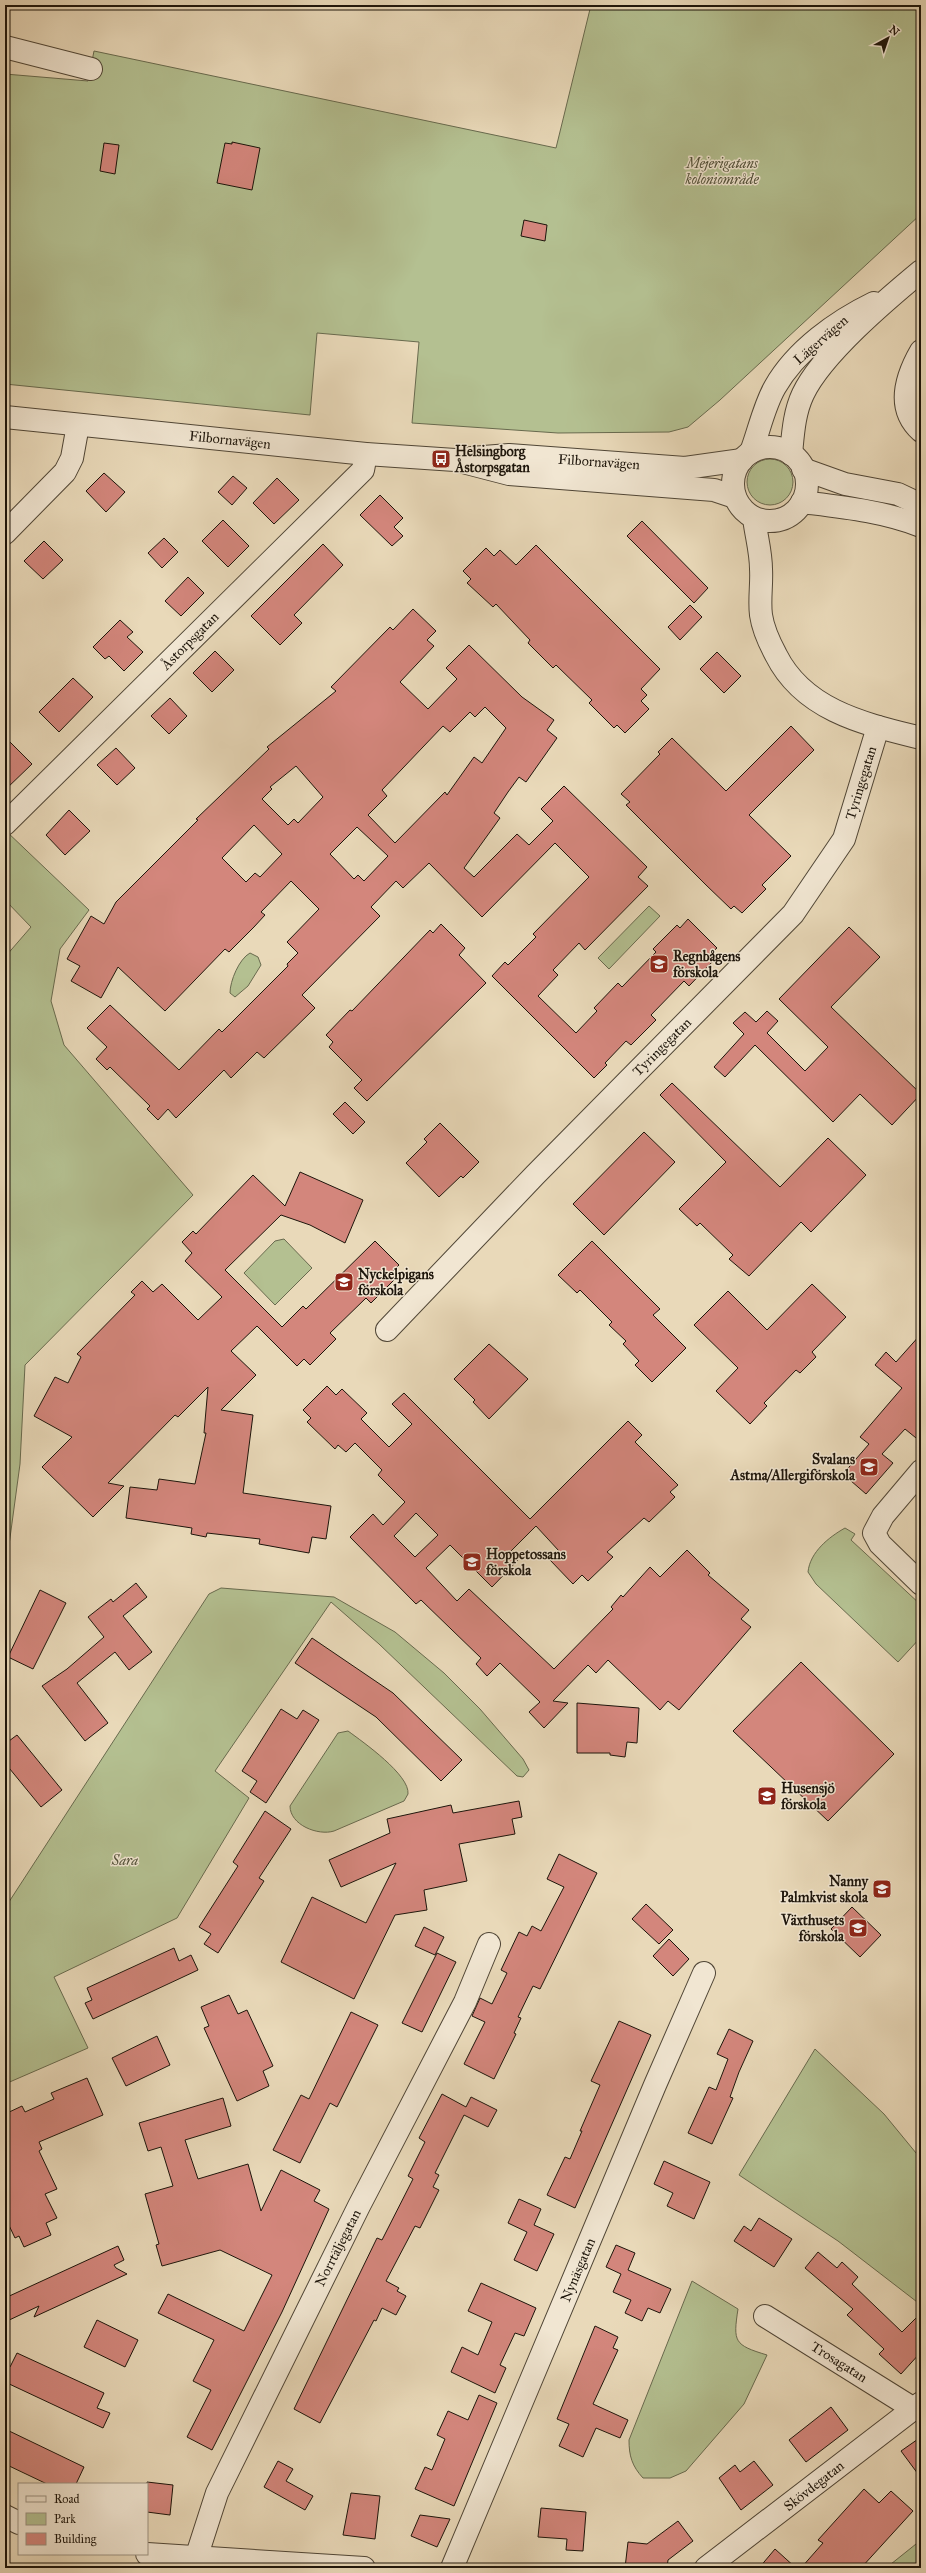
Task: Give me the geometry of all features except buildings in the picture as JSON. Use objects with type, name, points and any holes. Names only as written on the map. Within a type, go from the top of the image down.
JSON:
[{"type":"street","points":[[5,47],[91,69]]},
{"type":"street","name":"Lägervägen","points":[[797,461],[795,414],[803,394],[814,376],[893,293],[921,271]]},
{"type":"street","name":"Lägervägen","points":[[746,456],[775,387],[795,361],[820,338],[852,314],[893,293]]},
{"type":"street","points":[[921,351],[909,374],[904,393],[909,413],[921,431]]},
{"type":"street","name":"Filbornavägen","points":[[5,417],[366,454],[456,460],[509,455],[685,468],[746,456]]},
{"type":"street","points":[[5,533],[65,472],[72,458],[78,425]]},
{"type":"street","points":[[797,461],[806,491],[802,502],[796,511],[777,521],[765,521],[754,518],[742,509],[735,497],[733,478],[746,456],[771,447],[845,484],[898,494],[921,505]]},
{"type":"street","name":"Åstorpsgatan","points":[[5,824],[363,470],[366,454]]},
{"type":"street","name":"Filbornavägen","points":[[456,460],[509,474],[714,490],[735,497]]},
{"type":"street","points":[[802,502],[848,507],[907,520],[921,526]]},
{"type":"street","points":[[754,518],[762,569],[761,615],[768,640],[784,670],[798,686],[822,706],[834,712],[878,727],[921,738]]},
{"type":"street","points":[[762,569],[777,521]]},
{"type":"street","name":"Tyringegatan","points":[[387,1330],[535,1176],[793,914],[844,838],[878,727]]},
{"type":"street","points":[[921,1471],[883,1516],[874,1533],[880,1544],[921,1584]]},
{"type":"street","name":"Norrtäljegatan","points":[[197,2555],[217,2492],[352,2219],[465,2002],[489,1944]]},
{"type":"street","name":"Nynäsgatan","points":[[452,2568],[652,2092],[704,1973]]},
{"type":"street","name":"Trosagatan","points":[[765,2316],[917,2406]]},
{"type":"street","name":"Skövdegatan","points":[[706,2568],[917,2406]]},
{"type":"street","points":[[5,2516],[18,2522]]},
{"type":"street","points":[[148,2554],[197,2555],[224,2563],[364,2568]]},
{"type":"green space","name":"Mejerigatans koloniområde","points":[[591,5],[921,5],[921,214],[720,400],[688,427],[669,432],[558,433],[412,423],[419,342],[317,333],[310,415],[5,384],[5,74],[88,81],[94,51],[556,148]]},
{"type":"green space","points":[[770,459],[783,463],[789,469],[793,482],[789,495],[783,501],[770,505],[757,501],[751,495],[747,482],[751,469],[757,463]]},
{"type":"green space","points":[[5,830],[89,910],[60,949],[51,1001],[64,1045],[193,1195],[25,1365],[20,1464],[7,1560],[5,1559],[5,957],[31,927],[5,900]]},
{"type":"green space","points":[[649,906],[660,916],[609,969],[598,958]]},
{"type":"green space","points":[[250,953],[258,957],[261,965],[248,986],[235,997],[230,993],[233,977],[242,960]]},
{"type":"green space","points":[[284,1239],[312,1268],[275,1305],[244,1273],[275,1241]]},
{"type":"green space","points":[[845,1528],[855,1534],[851,1540],[921,1605],[921,1637],[898,1662],[816,1584],[808,1572],[812,1558],[821,1546]]},
{"type":"green space","name":"Sara","points":[[221,1588],[334,1597],[395,1632],[444,1673],[480,1709],[523,1759],[529,1770],[523,1777],[517,1776],[379,1644],[331,1602],[215,1771],[249,1798],[177,1918],[54,1977],[88,2048],[5,2084],[5,1908],[209,1594]]},
{"type":"green space","points":[[348,1731],[394,1769],[407,1786],[408,1794],[404,1801],[334,1831],[320,1832],[306,1828],[295,1819],[291,1813],[290,1806],[338,1733]]},
{"type":"green space","points":[[815,2049],[884,2114],[921,2159],[921,2305],[838,2241],[739,2175]]},
{"type":"green space","points":[[692,2281],[738,2309],[736,2335],[738,2341],[742,2345],[756,2352],[767,2355],[744,2404],[686,2471],[670,2478],[643,2478],[636,2469],[632,2460],[629,2440]]},
{"type":"green space","points":[[921,2540],[921,2568],[886,2568]]},
{"type":"place","name":"Helsingborg Åstorpsgatan","points":[[441,459]]},
{"type":"place","name":"Regnbågens förskola","points":[[659,964]]},
{"type":"place","name":"Nyckelpigans förskola","points":[[344,1282]]},
{"type":"place","name":"Svalans Astma/Allergiförskola","points":[[869,1467]]},
{"type":"place","name":"Hoppetossans förskola","points":[[472,1562]]},
{"type":"place","name":"Husensjö förskola","points":[[767,1796]]},
{"type":"place","name":"Nanny Palmkvist skola","points":[[882,1889]]},
{"type":"place","name":"Växthusets förskola","points":[[858,1928]]}]
